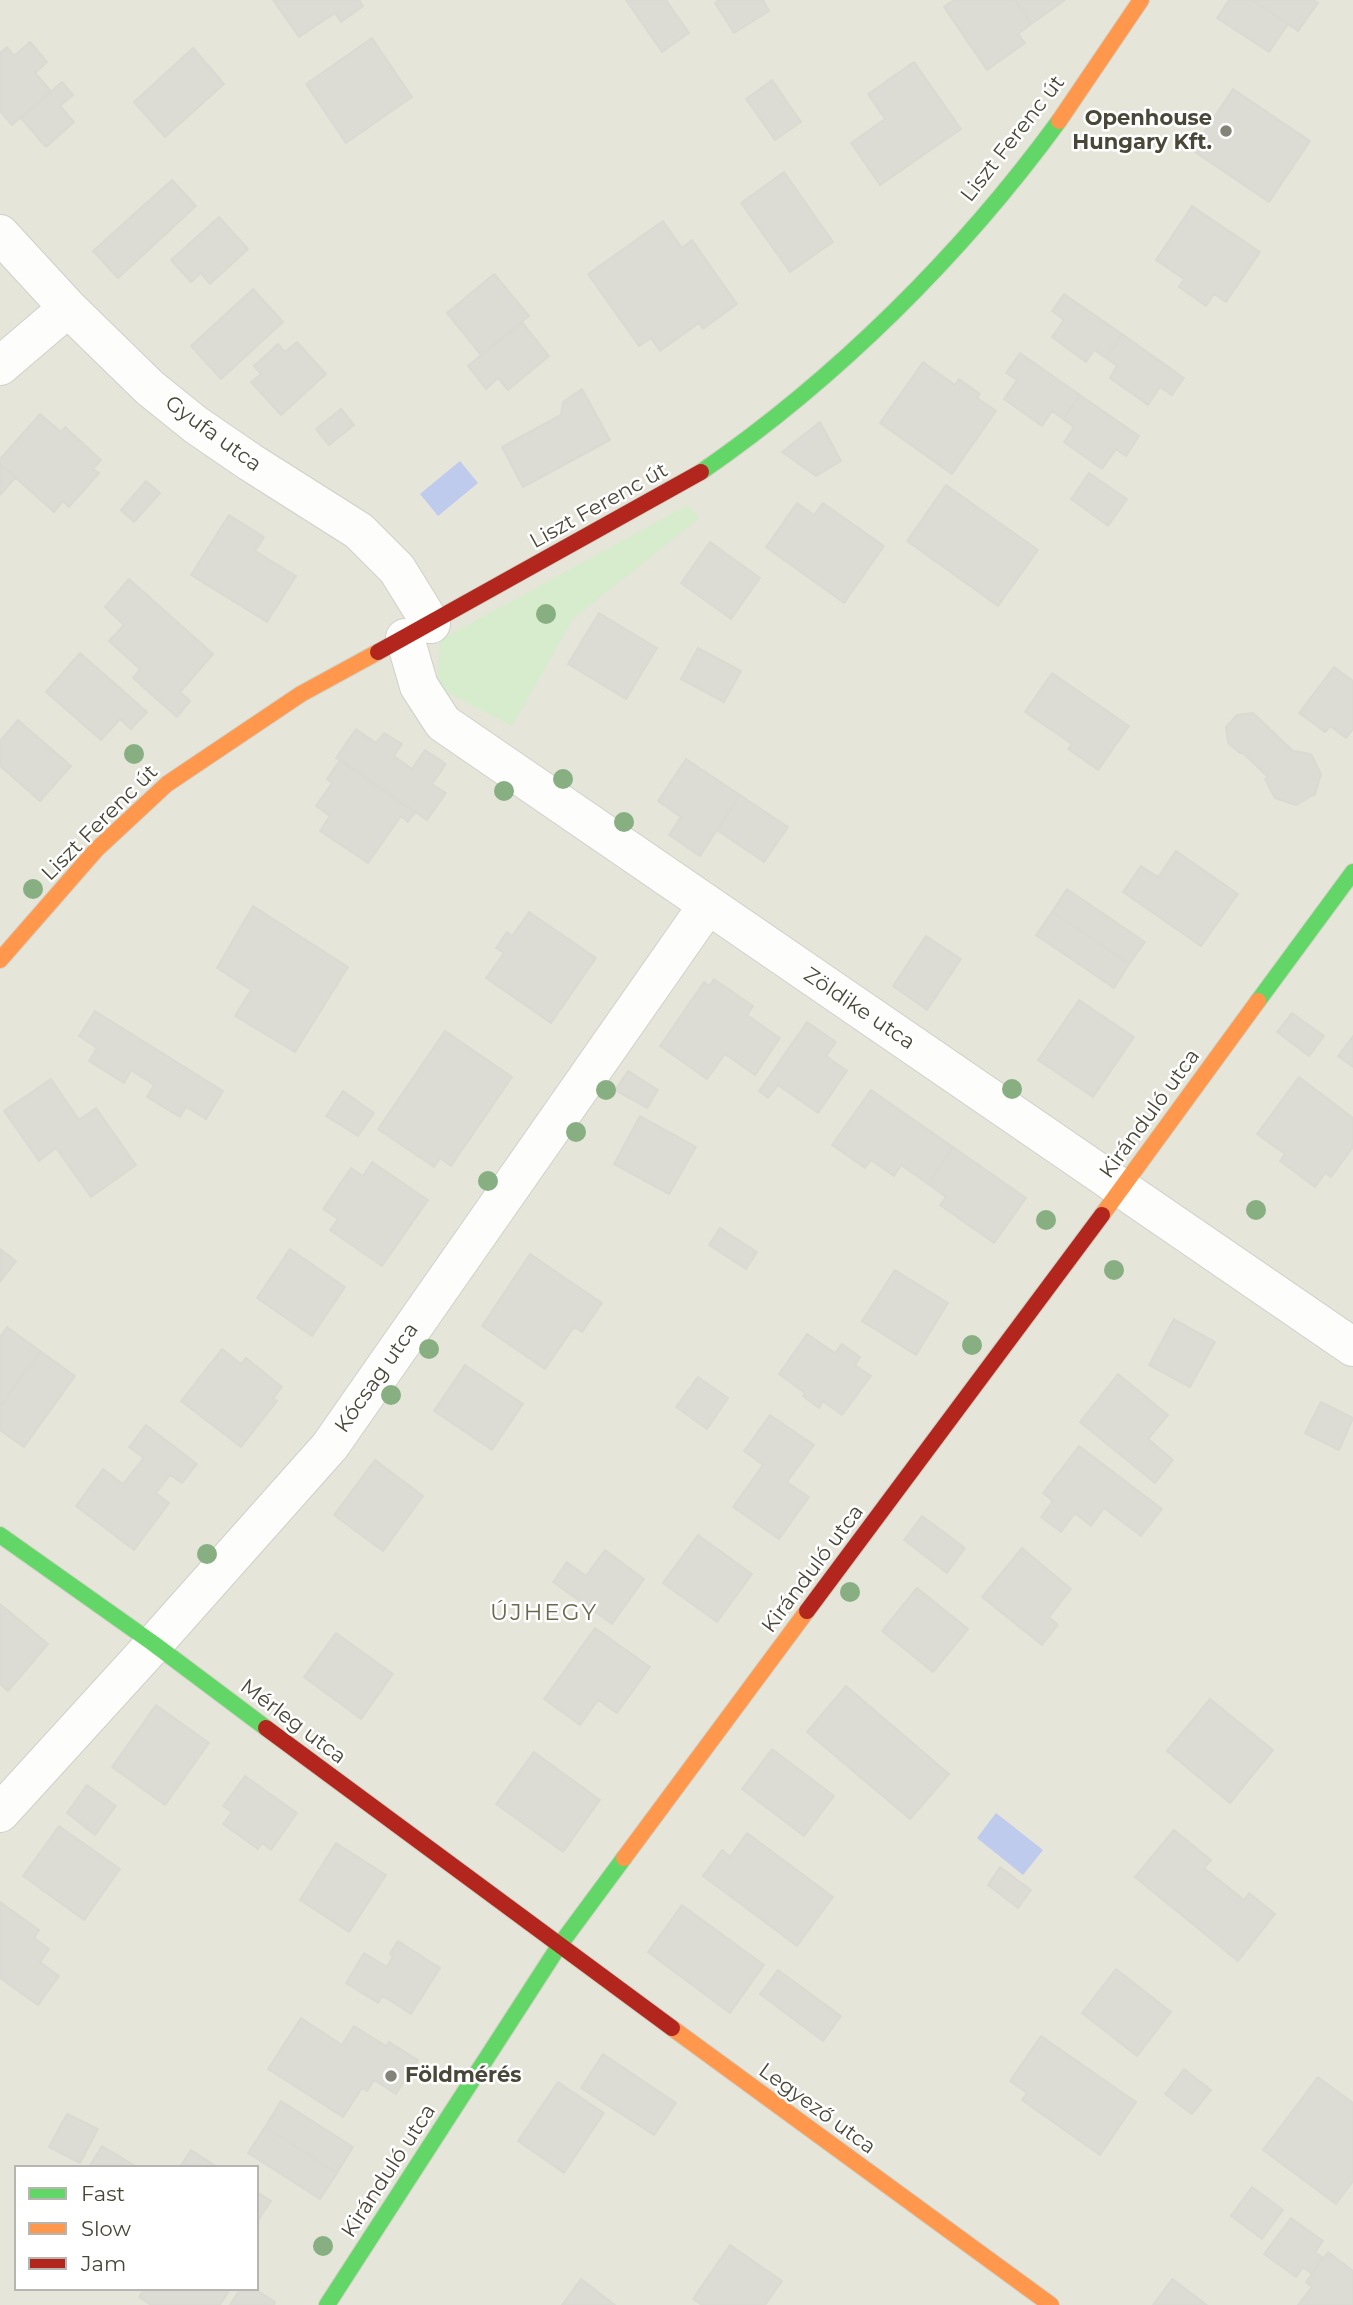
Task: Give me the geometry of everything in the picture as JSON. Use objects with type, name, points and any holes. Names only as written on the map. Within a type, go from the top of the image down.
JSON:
[{"type":"street","name":"Liszt Ferenc út","points":[[0,960],[96,850],[167,784],[301,694],[689,480],[750,439],[809,391],[886,317],[980,218],[1042,142],[1141,0]]},
{"type":"street","name":"Gyufa utca","points":[[0,234],[68,308],[150,388],[196,425],[250,462],[359,531],[397,569],[418,631]]},
{"type":"street","points":[[0,366],[68,308]]},
{"type":"street","name":"Zöldike utca","points":[[418,631],[419,686],[443,723],[1353,1347]]},
{"type":"street","name":"Kiránduló utca","points":[[327,2305],[558,1947],[1122,1188],[1353,872]]},
{"type":"street","name":"Kócsag utca","points":[[0,1813],[330,1446],[707,906]]},
{"type":"street","name":"Mérleg utca","points":[[0,1535],[154,1644],[558,1947]]},
{"type":"street","name":"Legyező utca","points":[[558,1947],[1051,2305]]},
{"type":"shaded area","points":[[0,0],[1353,0],[1353,2305],[0,2305]]},
{"type":"green space","points":[[688,505],[700,518],[573,619],[512,726],[437,687],[440,640]]},
{"type":"water","points":[[460,461],[478,483],[438,516],[420,494]]},
{"type":"water","points":[[996,1813],[1043,1850],[1023,1875],[977,1838]]},
{"type":"building","points":[[273,0],[359,0],[363,6],[341,22],[335,13],[299,37]]},
{"type":"building","points":[[626,0],[666,0],[689,33],[662,52]]},
{"type":"building","points":[[719,0],[763,0],[769,11],[734,33],[715,3]]},
{"type":"building","points":[[954,0],[1015,0],[1031,24],[1018,34],[1025,43],[987,70],[944,7]]},
{"type":"building","points":[[1015,0],[1065,0],[1031,24]]},
{"type":"building","points":[[1229,0],[1252,0],[1288,24],[1269,52],[1217,18]]},
{"type":"building","points":[[1252,0],[1313,0],[1318,3],[1298,31]]},
{"type":"building","points":[[372,38],[412,97],[346,143],[306,84]]},
{"type":"building","points":[[30,42],[47,62],[35,73],[51,91],[12,125],[0,111],[0,53],[7,47],[14,56]]},
{"type":"building","points":[[193,48],[224,84],[165,137],[134,102]]},
{"type":"building","points":[[914,62],[961,129],[880,185],[851,143],[885,119],[868,94]]},
{"type":"building","points":[[772,80],[801,122],[775,140],[746,99]]},
{"type":"building","points":[[62,82],[73,95],[60,106],[74,122],[46,147],[21,118]]},
{"type":"building","points":[[1233,89],[1310,141],[1269,202],[1192,150]]},
{"type":"building","points":[[784,172],[833,242],[790,272],[741,203]]},
{"type":"building","points":[[172,180],[196,206],[118,278],[93,251]]},
{"type":"building","points":[[1192,206],[1260,252],[1226,302],[1214,294],[1206,306],[1179,287],[1184,279],[1156,260]]},
{"type":"building","points":[[219,217],[248,249],[210,284],[201,273],[191,282],[171,260]]},
{"type":"building","points":[[663,221],[682,248],[692,240],[737,304],[703,329],[699,323],[660,351],[651,338],[639,346],[588,274]]},
{"type":"building","points":[[494,274],[529,316],[481,355],[447,313]]},
{"type":"building","points":[[253,289],[283,322],[221,379],[191,346]]},
{"type":"building","points":[[1064,294],[1122,334],[1106,358],[1094,350],[1086,362],[1052,337],[1064,320],[1052,311]]},
{"type":"building","points":[[522,322],[549,356],[508,390],[498,378],[486,389],[468,366]]},
{"type":"building","points":[[1122,334],[1184,378],[1172,395],[1160,387],[1148,405],[1110,378],[1117,366],[1106,358]]},
{"type":"building","points":[[297,342],[326,374],[281,415],[251,382],[261,374],[254,366],[278,344],[285,352]]},
{"type":"building","points":[[1020,353],[1080,395],[1063,419],[1052,411],[1042,426],[1004,399],[1017,380],[1006,373]]},
{"type":"building","points":[[923,362],[955,385],[959,379],[980,394],[977,398],[996,411],[952,474],[880,423]]},
{"type":"building","points":[[582,389],[610,440],[523,487],[502,447],[561,415],[563,402]]},
{"type":"building","points":[[1080,395],[1139,436],[1126,456],[1116,449],[1102,469],[1064,442],[1074,427],[1063,419]]},
{"type":"building","points":[[341,409],[354,425],[329,445],[316,429]]},
{"type":"building","points":[[40,414],[61,432],[65,427],[101,460],[93,469],[99,473],[69,507],[63,501],[54,512],[0,464],[0,459]]},
{"type":"building","points":[[820,422],[841,461],[816,476],[782,452]]},
{"type":"building","points":[[0,464],[15,478],[0,495]]},
{"type":"building","points":[[1089,473],[1127,499],[1108,526],[1071,499]]},
{"type":"building","points":[[146,481],[160,493],[134,522],[121,510]]},
{"type":"building","points":[[946,485],[1038,550],[998,606],[907,541]]},
{"type":"building","points":[[797,503],[814,515],[823,503],[884,546],[844,603],[766,547]]},
{"type":"building","points":[[229,515],[264,537],[255,551],[296,576],[267,622],[191,575]]},
{"type":"building","points":[[710,542],[760,578],[731,619],[681,583]]},
{"type":"building","points":[[129,579],[213,654],[180,692],[190,701],[177,717],[133,678],[140,669],[109,641],[124,625],[105,607]]},
{"type":"building","points":[[599,613],[657,648],[626,699],[568,664]]},
{"type":"building","points":[[698,648],[741,671],[724,702],[681,679]]},
{"type":"building","points":[[80,653],[147,712],[131,729],[120,719],[101,740],[46,692]]},
{"type":"building","points":[[1334,667],[1353,681],[1353,729],[1346,738],[1330,726],[1325,732],[1299,713]]},
{"type":"building","points":[[1052,673],[1129,726],[1098,770],[1068,749],[1072,744],[1025,712]]},
{"type":"building","points":[[1253,713],[1293,751],[1311,754],[1321,774],[1315,794],[1296,805],[1275,798],[1265,779],[1268,777],[1228,743],[1226,727],[1237,715]]},
{"type":"building","points":[[18,720],[71,766],[40,801],[0,766],[0,741]]},
{"type":"building","points":[[356,729],[376,743],[384,733],[402,744],[394,756],[412,769],[425,750],[446,764],[432,784],[446,793],[427,820],[336,758]]},
{"type":"building","points":[[686,759],[740,795],[700,856],[669,835],[681,817],[658,801]]},
{"type":"building","points":[[340,760],[415,812],[408,822],[401,816],[368,863],[320,831],[330,816],[316,806],[332,783],[327,779]]},
{"type":"building","points":[[740,795],[788,827],[764,862],[717,830]]},
{"type":"building","points":[[1176,851],[1238,894],[1201,946],[1123,892],[1141,866],[1158,877]]},
{"type":"building","points":[[1067,889],[1145,942],[1129,964],[1052,912]]},
{"type":"building","points":[[253,906],[348,967],[295,1052],[235,1016],[251,990],[217,968]]},
{"type":"building","points":[[529,912],[596,958],[551,1023],[486,978],[504,953],[496,948],[507,932],[512,936]]},
{"type":"building","points":[[1052,912],[1129,964],[1114,988],[1036,935]]},
{"type":"building","points":[[926,936],[961,959],[927,1010],[893,986]]},
{"type":"building","points":[[714,979],[753,1006],[747,1015],[780,1038],[755,1075],[725,1054],[707,1079],[660,1046],[704,982],[709,986]]},
{"type":"building","points":[[1079,1000],[1134,1037],[1093,1097],[1038,1060]]},
{"type":"building","points":[[95,1011],[223,1091],[206,1119],[186,1107],[180,1117],[147,1097],[154,1085],[131,1070],[124,1083],[89,1061],[97,1048],[79,1036]]},
{"type":"building","points":[[1292,1013],[1324,1036],[1309,1056],[1277,1032]]},
{"type":"building","points":[[807,1022],[836,1042],[826,1056],[847,1071],[818,1113],[778,1085],[768,1098],[759,1091]]},
{"type":"building","points":[[445,1031],[512,1077],[451,1166],[440,1158],[434,1167],[378,1129]]},
{"type":"building","points":[[1353,1036],[1353,1067],[1338,1056]]},
{"type":"building","points":[[628,1071],[658,1090],[647,1108],[615,1090]]},
{"type":"building","points":[[1299,1077],[1353,1118],[1353,1147],[1331,1177],[1325,1173],[1315,1187],[1280,1161],[1285,1154],[1257,1134]]},
{"type":"building","points":[[51,1079],[79,1120],[96,1108],[136,1165],[91,1197],[56,1148],[39,1161],[4,1111]]},
{"type":"building","points":[[871,1090],[953,1147],[928,1184],[901,1165],[894,1176],[871,1160],[865,1168],[832,1145]]},
{"type":"building","points":[[343,1091],[374,1113],[358,1136],[326,1116]]},
{"type":"building","points":[[640,1116],[696,1147],[669,1194],[614,1164]]},
{"type":"building","points":[[953,1147],[1026,1198],[994,1243],[940,1205],[946,1197],[928,1184]]},
{"type":"building","points":[[372,1162],[428,1200],[382,1266],[330,1230],[338,1219],[323,1209],[351,1168],[363,1176]]},
{"type":"building","points":[[720,1228],[757,1252],[746,1269],[709,1245]]},
{"type":"building","points":[[0,1249],[16,1261],[0,1282]]},
{"type":"building","points":[[290,1249],[345,1287],[312,1336],[257,1298]]},
{"type":"building","points":[[530,1254],[602,1303],[582,1332],[574,1327],[545,1369],[482,1326]]},
{"type":"building","points":[[895,1270],[948,1303],[916,1355],[862,1321]]},
{"type":"building","points":[[1174,1319],[1215,1342],[1190,1387],[1149,1365]]},
{"type":"building","points":[[7,1327],[40,1351],[0,1407],[0,1337]]},
{"type":"building","points":[[807,1334],[835,1353],[842,1344],[860,1357],[855,1365],[871,1376],[842,1415],[823,1401],[819,1408],[803,1396],[805,1393],[779,1374]]},
{"type":"building","points":[[222,1349],[241,1364],[246,1358],[282,1387],[273,1398],[277,1401],[241,1447],[181,1401]]},
{"type":"building","points":[[40,1351],[75,1376],[24,1447],[0,1430],[0,1407]]},
{"type":"building","points":[[465,1365],[523,1404],[492,1450],[434,1411]]},
{"type":"building","points":[[1118,1374],[1168,1415],[1148,1439],[1173,1460],[1155,1483],[1080,1422]]},
{"type":"building","points":[[698,1377],[728,1398],[707,1429],[676,1407]]},
{"type":"building","points":[[1321,1402],[1353,1418],[1339,1450],[1305,1433]]},
{"type":"building","points":[[770,1415],[814,1445],[787,1482],[809,1497],[779,1539],[733,1507],[763,1465],[744,1451]]},
{"type":"building","points":[[146,1425],[197,1464],[182,1483],[170,1475],[156,1493],[169,1503],[134,1550],[76,1506],[103,1469],[123,1484],[144,1458],[129,1447]]},
{"type":"building","points":[[1079,1446],[1162,1509],[1141,1536],[1104,1508],[1091,1526],[1075,1513],[1061,1532],[1041,1517],[1053,1501],[1043,1493]]},
{"type":"building","points":[[375,1460],[423,1496],[383,1551],[334,1515]]},
{"type":"building","points":[[922,1516],[965,1548],[947,1573],[904,1540]]},
{"type":"building","points":[[698,1535],[752,1574],[717,1622],[663,1583]]},
{"type":"building","points":[[1022,1548],[1071,1589],[1049,1617],[1058,1625],[1042,1645],[982,1597]]},
{"type":"building","points":[[605,1550],[644,1579],[612,1624],[553,1582],[567,1562],[586,1576]]},
{"type":"building","points":[[917,1588],[968,1629],[933,1672],[882,1631]]},
{"type":"building","points":[[0,1604],[48,1644],[8,1691],[0,1684]]},
{"type":"building","points":[[595,1628],[650,1667],[617,1713],[598,1700],[580,1725],[544,1699]]},
{"type":"building","points":[[336,1633],[393,1674],[361,1719],[304,1677]]},
{"type":"building","points":[[846,1686],[949,1774],[910,1819],[807,1732]]},
{"type":"building","points":[[1210,1699],[1273,1750],[1230,1803],[1167,1751]]},
{"type":"building","points":[[156,1705],[209,1743],[165,1805],[112,1767]]},
{"type":"building","points":[[772,1749],[834,1796],[804,1836],[742,1789]]},
{"type":"building","points":[[534,1752],[600,1800],[563,1852],[496,1804]]},
{"type":"building","points":[[245,1776],[297,1813],[271,1850],[262,1843],[258,1849],[223,1824],[232,1812],[223,1806]]},
{"type":"building","points":[[87,1785],[116,1806],[95,1835],[67,1813]]},
{"type":"building","points":[[59,1826],[120,1869],[84,1920],[23,1876]]},
{"type":"building","points":[[1174,1830],[1211,1860],[1204,1868],[1244,1900],[1249,1893],[1275,1914],[1238,1961],[1135,1877]]},
{"type":"building","points":[[747,1833],[833,1897],[797,1946],[703,1876],[722,1850],[730,1857]]},
{"type":"building","points":[[336,1843],[386,1875],[349,1932],[300,1900]]},
{"type":"building","points":[[1000,1867],[1031,1890],[1018,1908],[988,1885]]},
{"type":"building","points":[[0,1902],[39,1930],[34,1938],[49,1949],[40,1962],[59,1976],[38,2005],[0,1978]]},
{"type":"building","points":[[682,1905],[764,1965],[730,2013],[648,1952]]},
{"type":"building","points":[[398,1941],[440,1968],[411,2014],[383,1996],[378,2003],[346,1983],[364,1953],[387,1967],[393,1956],[390,1954]]},
{"type":"building","points":[[1116,1969],[1171,2012],[1137,2056],[1082,2013]]},
{"type":"building","points":[[778,1970],[841,2016],[823,2041],[760,1994]]},
{"type":"building","points":[[301,2018],[342,2045],[354,2026],[386,2046],[389,2042],[418,2060],[396,2094],[374,2080],[367,2091],[362,2088],[343,2117],[268,2069]]},
{"type":"building","points":[[1041,2036],[1136,2102],[1100,2155],[1022,2100],[1027,2093],[1010,2081]]},
{"type":"building","points":[[603,2054],[676,2103],[654,2135],[581,2088]]},
{"type":"building","points":[[1184,2069],[1211,2090],[1192,2114],[1165,2094]]},
{"type":"building","points":[[1318,2077],[1353,2103],[1353,2181],[1336,2204],[1263,2150]]},
{"type":"building","points":[[558,2082],[604,2113],[564,2173],[518,2141]]},
{"type":"building","points":[[281,2101],[353,2147],[337,2173],[265,2127]]},
{"type":"building","points":[[67,2114],[98,2129],[80,2163],[49,2147]]},
{"type":"building","points":[[265,2127],[337,2173],[320,2199],[248,2153]]},
{"type":"building","points":[[102,2146],[134,2165],[90,2165]]},
{"type":"building","points":[[191,2150],[214,2165],[181,2165]]},
{"type":"building","points":[[1252,2187],[1283,2210],[1262,2239],[1231,2216]]},
{"type":"building","points":[[259,2193],[271,2201],[259,2219]]},
{"type":"building","points":[[1291,2218],[1323,2241],[1315,2252],[1323,2258],[1312,2274],[1303,2267],[1296,2277],[1264,2254]]},
{"type":"building","points":[[730,2245],[782,2281],[765,2305],[702,2305],[693,2299]]},
{"type":"building","points":[[1328,2252],[1353,2271],[1353,2305],[1298,2305],[1312,2287],[1306,2282]]},
{"type":"building","points":[[581,2279],[615,2305],[562,2305]]},
{"type":"building","points":[[1172,2279],[1207,2305],[1153,2305]]},
{"type":"building","points":[[143,2291],[229,2291],[220,2305],[151,2305],[139,2297]]},
{"type":"building","points":[[239,2291],[258,2291],[275,2302],[274,2305],[230,2305]]},
{"type":"traffic: fast","points":[[701,472],[800,397],[894,312],[981,219],[1059,121]]},
{"type":"traffic: fast","points":[[1258,1001],[1353,872]]},
{"type":"traffic: fast","points":[[0,1535],[154,1644],[266,1728]]},
{"type":"traffic: fast","points":[[327,2305],[559,1946],[624,1858]]},
{"type":"traffic: slow","points":[[1059,121],[1141,0]]},
{"type":"traffic: slow","points":[[0,960],[96,850],[167,784],[301,694],[378,652]]},
{"type":"traffic: slow","points":[[1102,1215],[1258,1001]]},
{"type":"traffic: slow","points":[[624,1858],[807,1611]]},
{"type":"traffic: slow","points":[[672,2028],[1051,2305]]},
{"type":"traffic: jam","points":[[378,652],[701,472]]},
{"type":"traffic: jam","points":[[807,1611],[1102,1215]]},
{"type":"traffic: jam","points":[[266,1728],[672,2028]]},
{"type":"place","name":"Openhouse Hungary Kft.","points":[[1226,131]]},
{"type":"place","name":"Földmérés","points":[[391,2076]]},
{"type":"district","name":"ÚJHEGY","points":[[544,1613]]}]
